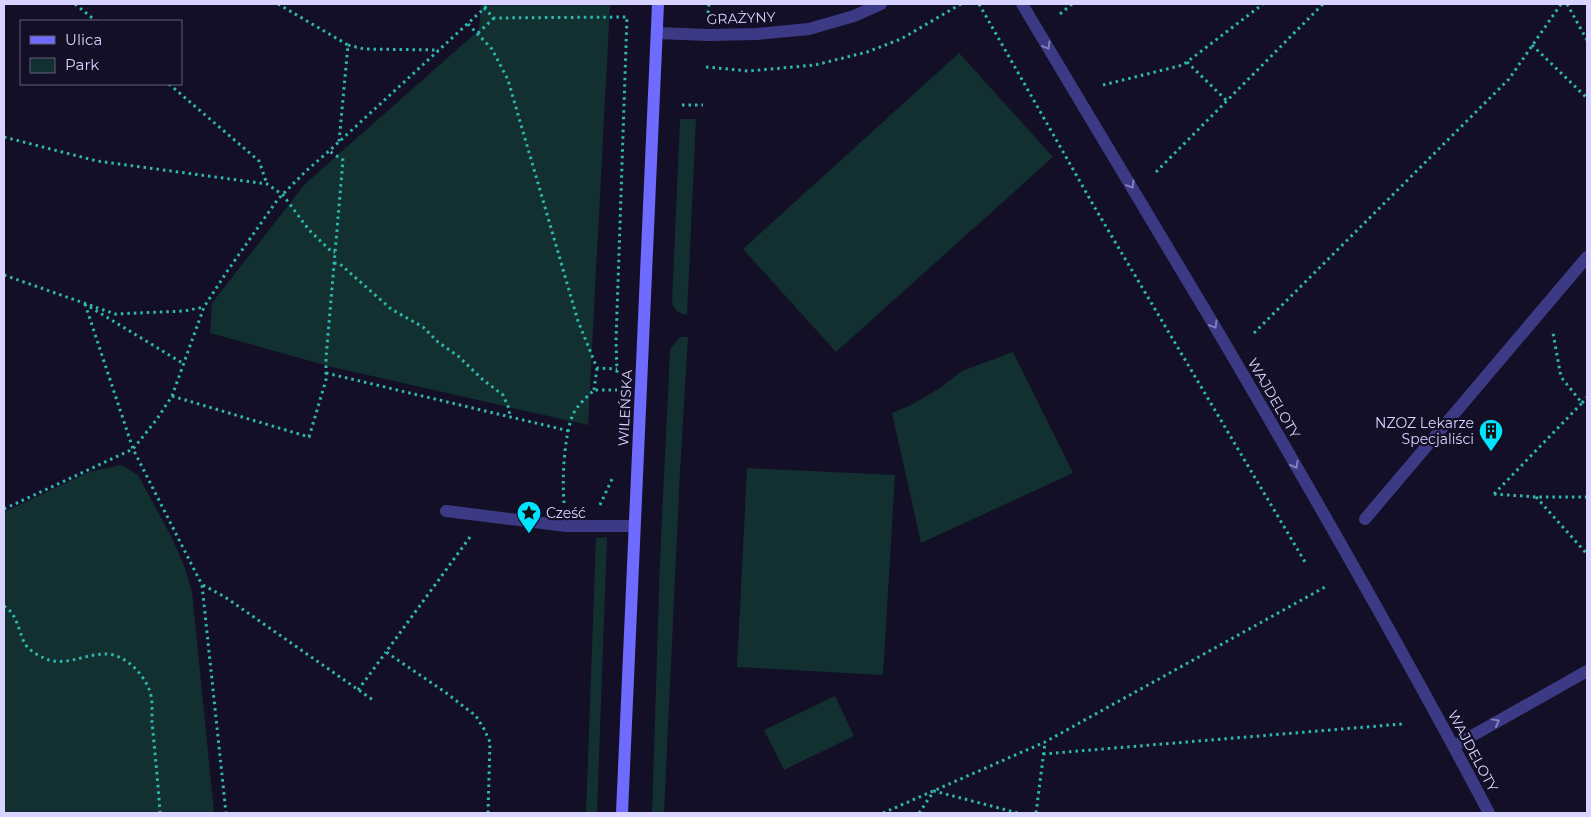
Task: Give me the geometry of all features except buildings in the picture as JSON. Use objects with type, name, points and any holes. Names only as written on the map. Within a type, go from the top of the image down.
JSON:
[{"type":"street","name":"WILEŃSKA","points":[[622,813],[658,4]]},
{"type":"street","name":"GRAŻYNY","points":[[657,33],[757,34],[809,29],[854,16],[881,4]]},
{"type":"street","name":"WAJDELOTY","points":[[1022,4],[1217,330],[1341,544],[1454,746],[1489,813]]},
{"type":"street","points":[[1365,519],[1587,257]]},
{"type":"street","points":[[446,511],[566,526],[634,526]]},
{"type":"street","points":[[1454,746],[1587,671]]},
{"type":"path","points":[[75,4],[95,20]]},
{"type":"path","points":[[278,4],[348,45],[364,49],[439,50]]},
{"type":"path","points":[[4,509],[132,448],[157,419],[172,396],[204,307],[228,270],[283,195],[306,171],[489,4]]},
{"type":"path","points":[[706,67],[748,71],[815,65],[867,52],[901,39],[961,4]]},
{"type":"path","points":[[979,4],[1095,208],[1305,562]]},
{"type":"path","points":[[1060,14],[1072,4]]},
{"type":"path","points":[[1103,85],[1183,65],[1263,4]]},
{"type":"path","points":[[1156,172],[1323,4]]},
{"type":"path","points":[[1254,333],[1509,79],[1561,4]]},
{"type":"path","points":[[1567,4],[1587,40]]},
{"type":"path","points":[[484,8],[494,18]]},
{"type":"path","points":[[478,34],[494,18],[627,17],[616,333],[617,376]]},
{"type":"path","points":[[468,23],[492,49],[508,80],[578,321],[597,368],[594,390],[582,401],[572,416],[569,431],[562,480],[566,526]]},
{"type":"path","points":[[339,142],[348,45]]},
{"type":"path","points":[[1532,45],[1587,98]]},
{"type":"path","points":[[1187,62],[1227,101]]},
{"type":"path","points":[[170,85],[259,161],[267,184]]},
{"type":"path","points":[[682,105],[703,105]]},
{"type":"path","points":[[4,137],[97,161],[267,184],[283,195],[309,230],[332,252],[335,252]]},
{"type":"path","points":[[172,396],[309,437],[326,380],[334,263],[344,160],[329,151]]},
{"type":"path","points":[[334,263],[340,264],[391,309],[423,327],[438,342],[458,356],[482,379],[503,395],[510,411],[508,416]]},
{"type":"path","points":[[4,275],[115,314],[184,311],[204,307]]},
{"type":"path","points":[[1548,303],[1561,377],[1582,403]]},
{"type":"path","points":[[85,304],[184,364]]},
{"type":"path","points":[[85,304],[132,448],[202,585],[227,812]]},
{"type":"path","points":[[597,368],[617,369]]},
{"type":"path","points":[[326,373],[569,431]]},
{"type":"path","points":[[594,390],[617,390],[617,383]]},
{"type":"path","points":[[1587,397],[1494,494],[1536,497],[1587,497]]},
{"type":"path","points":[[590,526],[612,481],[612,472]]},
{"type":"path","points":[[1536,497],[1587,554]]},
{"type":"path","points":[[358,690],[464,545],[472,536],[495,526],[496,518]]},
{"type":"path","points":[[202,585],[225,597],[373,700]]},
{"type":"path","points":[[883,813],[1045,742],[1325,587]]},
{"type":"path","points":[[4,606],[16,620],[24,643],[35,654],[46,660],[53,662],[67,661],[98,654],[109,654],[117,656],[138,671],[150,690],[160,813]]},
{"type":"path","points":[[386,652],[446,692],[476,716],[484,728],[490,742],[488,813]]},
{"type":"path","points":[[1042,754],[1402,724]]},
{"type":"path","points":[[1036,813],[1045,742]]},
{"type":"path","points":[[919,813],[934,791]]},
{"type":"path","points":[[934,791],[1018,813]]},
{"type":"green space","points":[[481,4],[610,4],[588,425],[332,367],[210,333],[212,303],[305,184],[479,30]]},
{"type":"green space","points":[[959,53],[1053,157],[836,352],[743,249]]},
{"type":"green space","points":[[680,119],[696,119],[687,315],[674,308],[672,303]]},
{"type":"green space","points":[[681,337],[688,337],[664,813],[652,813],[660,560],[670,350]]},
{"type":"green space","points":[[1013,352],[1073,473],[921,543],[892,413],[911,405],[940,388],[962,371]]},
{"type":"green space","points":[[121,465],[138,475],[171,536],[184,565],[192,592],[214,813],[4,813],[4,512],[89,472]]},
{"type":"green space","points":[[747,468],[895,475],[883,675],[737,667]]},
{"type":"green space","points":[[607,537],[597,813],[586,813],[596,538]]},
{"type":"green space","points":[[835,696],[854,736],[784,770],[764,730]]},
{"type":"place","name":"NZOZ Lekarze Specjaliści","points":[[1491,452]]},
{"type":"place","name":"Cześć","points":[[529,534]]}]
